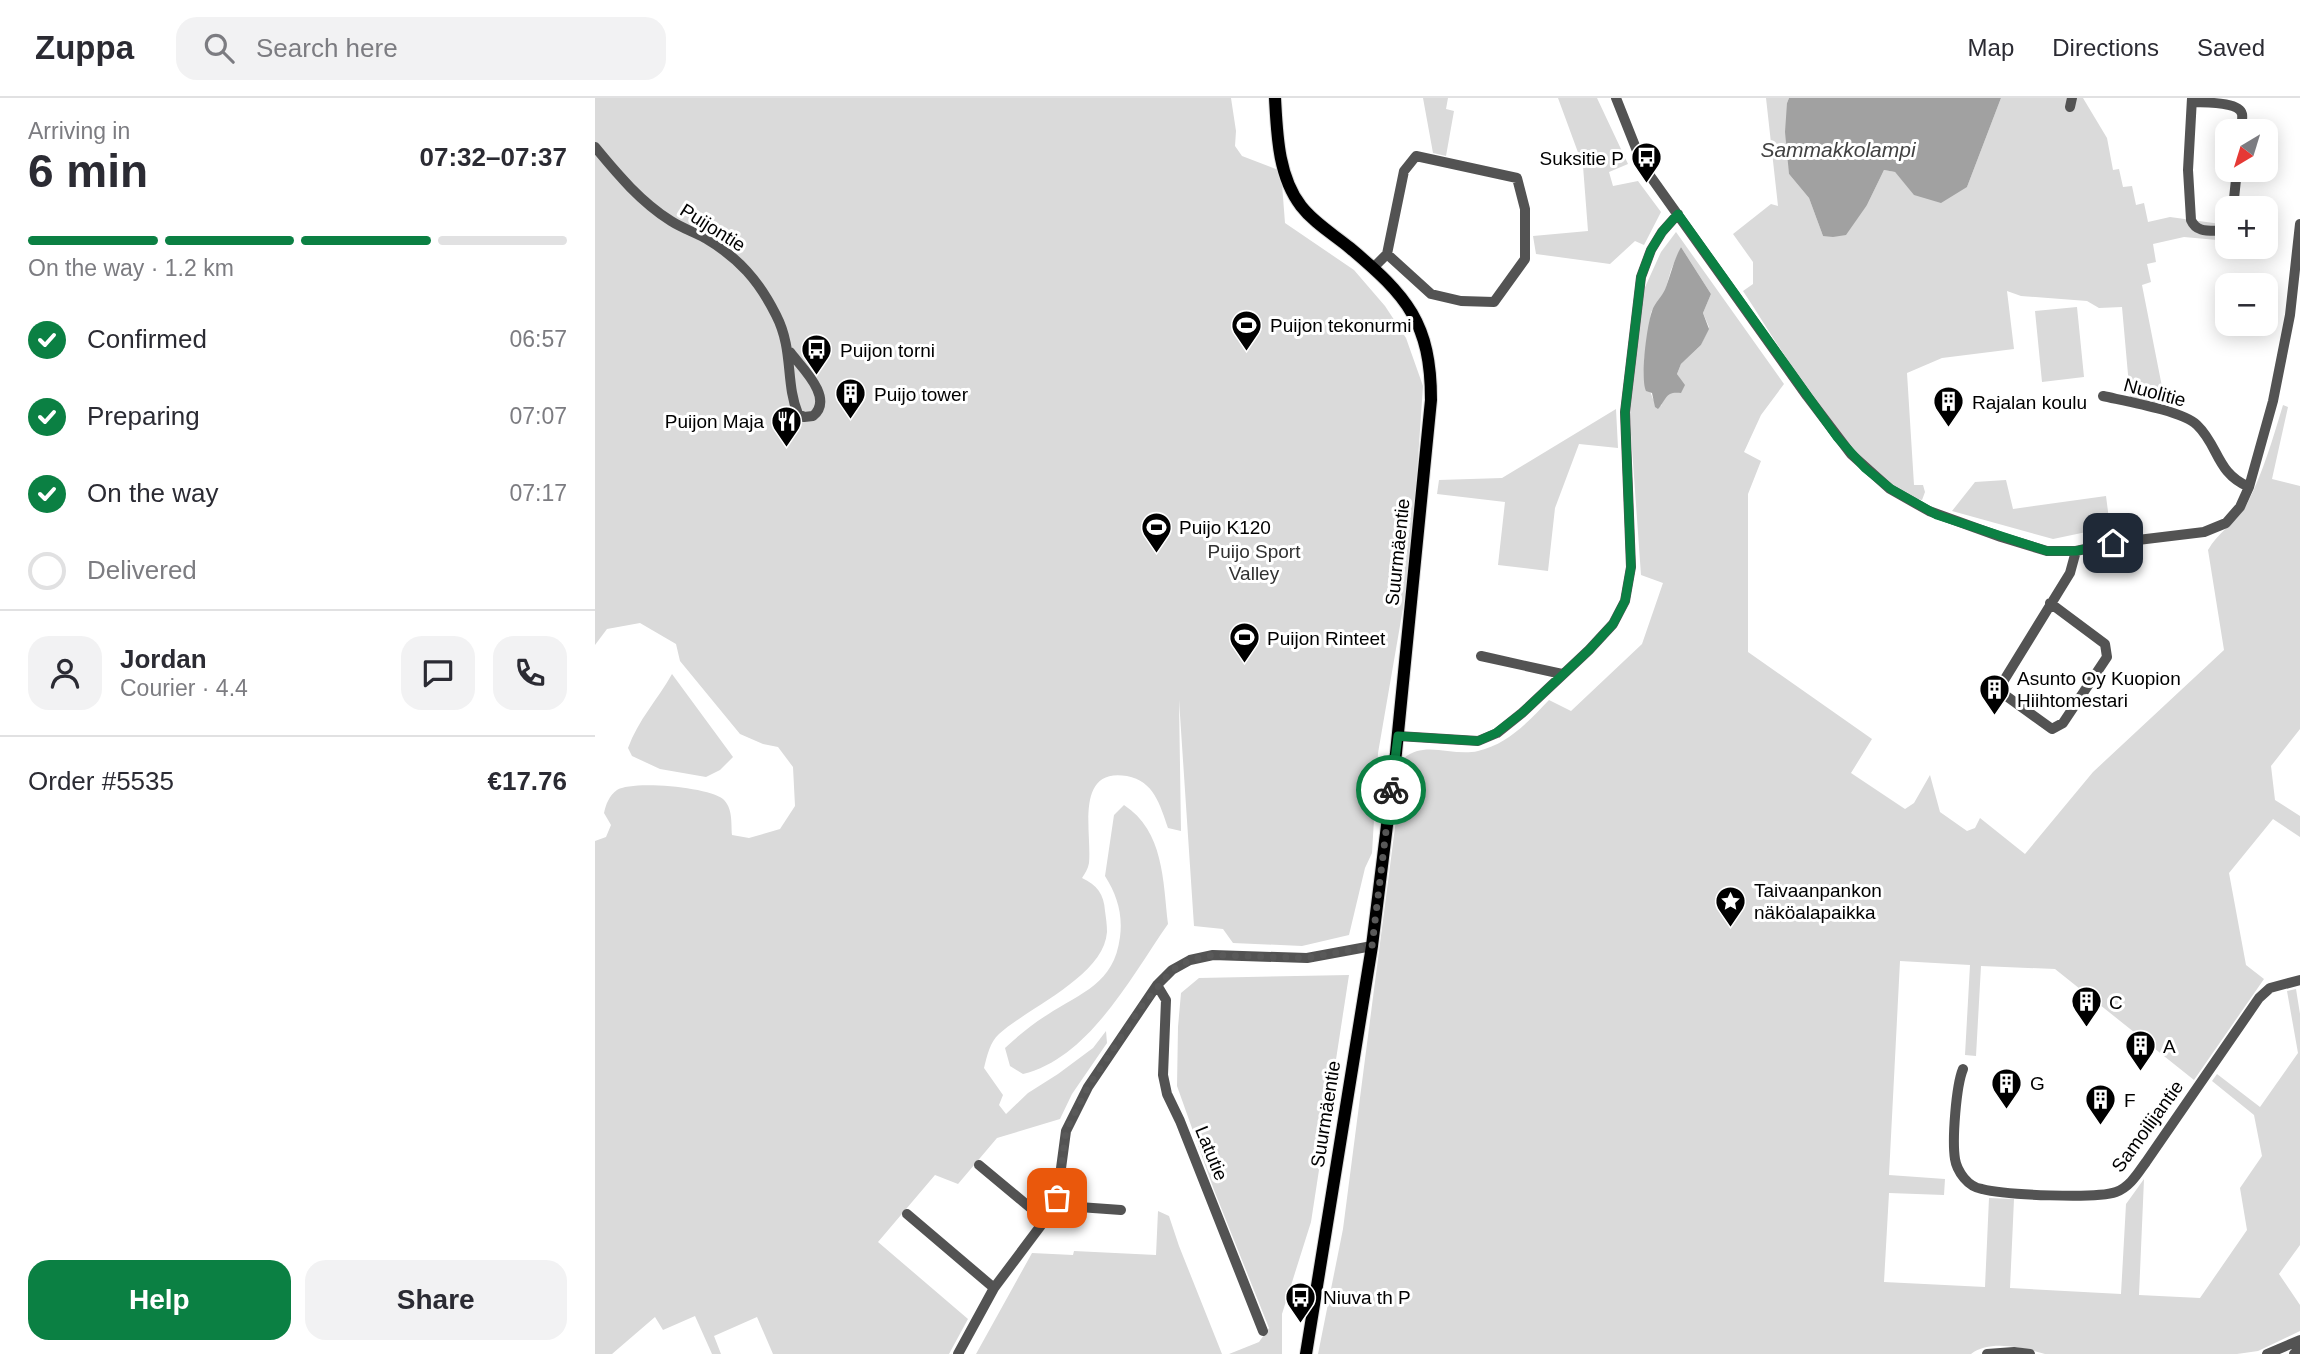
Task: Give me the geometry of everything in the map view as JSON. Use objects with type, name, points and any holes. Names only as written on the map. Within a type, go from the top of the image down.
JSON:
[{"type":"main road","name":"Suurmäentie","points":[[1275,98],[1278,139],[1286,177],[1301,205],[1318,223],[1373,268],[1404,301],[1416,319],[1428,349],[1431,369],[1431,400],[1398,736],[1372,946],[1306,1354]]},
{"type":"street","points":[[1616,98],[1643,166],[1837,437],[1865,468],[1891,489],[1937,515],[2047,551],[2076,551],[2113,543],[2204,532],[2226,523],[2240,507],[2249,487],[2273,401],[2290,316],[2300,224]]},
{"type":"street","points":[[2215,231],[2200,230],[2194,227],[2191,220],[2187,170],[2192,100],[2232,105],[2239,108],[2242,119]]},
{"type":"street","name":"Puijontie","points":[[595,147],[640,198],[672,222],[718,246],[755,279],[777,317],[790,352],[798,414],[804,417],[813,416],[820,408],[817,388],[790,352]]},
{"type":"street","points":[[1373,268],[1387,254],[1404,171],[1416,156],[1517,178],[1525,209],[1525,259],[1494,302],[1461,301],[1431,294],[1387,254]]},
{"type":"street","points":[[1398,736],[1478,741],[1496,733],[1522,713],[1613,624],[1625,601],[1631,567],[1625,412],[1641,277],[1651,250],[1678,214]]},
{"type":"street","name":"Nuolitie","points":[[2103,396],[2185,415],[2199,426],[2231,479],[2249,487]]},
{"type":"street","points":[[2050,603],[2105,644],[2107,657],[2059,727],[2052,729],[1998,690],[2050,603],[2070,573],[2076,551]]},
{"type":"street","points":[[1481,656],[1562,674]]},
{"type":"street","points":[[958,1354],[994,1288],[1045,1220],[1057,1198],[1066,1131],[1088,1087],[1157,985],[1172,970],[1185,962],[1213,955],[1307,958],[1372,946]]},
{"type":"street","name":"Samoilijantie","points":[[1963,1069],[1957,1102],[1955,1161],[1970,1184],[1979,1189],[2016,1192],[2097,1195],[2115,1192],[2134,1179],[2259,998],[2270,988],[2300,980]]},
{"type":"street","name":"Latutie","points":[[1157,985],[1166,1000],[1163,1075],[1167,1094],[1263,1331]]},
{"type":"street","points":[[979,1165],[1045,1220]]},
{"type":"street","points":[[1057,1198],[1079,1207],[1121,1210]]},
{"type":"street","points":[[907,1214],[994,1288]]},
{"type":"street","points":[[2267,1354],[2300,1340]]},
{"type":"street","points":[[2294,1354],[2300,1348]]},
{"type":"street","points":[[1987,1354],[2029,1354]]},
{"type":"green space","name":"Puijo Sport Valley","points":[[595,98],[1231,98],[1236,131],[1235,146],[1242,156],[1281,171],[1285,223],[1354,270],[1385,306],[1406,338],[1423,386],[1411,562],[1378,753],[1372,853],[1365,868],[1349,935],[1302,946],[1233,943],[1223,929],[1194,926],[1179,700],[1181,831],[1168,828],[1155,795],[1144,783],[1127,776],[1110,776],[1099,782],[1092,792],[1089,805],[1089,863],[1082,878],[1096,887],[1103,900],[1107,932],[1103,948],[1093,963],[1079,976],[996,1037],[984,1068],[1003,1095],[999,1105],[1006,1114],[1028,1093],[1093,1048],[1106,1031],[1107,1043],[1072,1094],[1060,1119],[997,1138],[958,1184],[935,1175],[878,1242],[968,1319],[949,1354],[773,1354],[757,1317],[714,1336],[721,1354],[712,1354],[695,1316],[663,1330],[655,1317],[612,1354],[595,1354],[595,841],[606,837],[611,825],[604,813],[606,806],[614,792],[625,787],[653,785],[703,791],[723,799],[726,803],[731,816],[732,835],[749,838],[780,829],[795,806],[793,767],[778,747],[740,734],[680,661],[676,644],[640,623],[607,629],[595,645]]},
{"type":"green space","points":[[1423,98],[1448,98],[1446,109],[1454,111],[1446,156],[1433,153]]},
{"type":"green space","points":[[1558,98],[1597,98],[1628,164],[1609,172],[1613,186],[1638,181],[1661,212],[1644,245],[1635,241],[1610,264],[1536,254],[1533,236],[1588,231],[1583,166]]},
{"type":"green space","points":[[1766,98],[1789,98],[1789,174],[1809,198],[1823,236],[1867,205],[1884,170],[1895,172],[1915,195],[1967,187],[2001,98],[2083,98],[2107,138],[2113,170],[2119,169],[2123,187],[2132,186],[2136,205],[2144,203],[2148,222],[2170,217],[2215,223],[2215,240],[2184,237],[2153,244],[2156,262],[2147,264],[2151,282],[2142,285],[2165,402],[2153,403],[2130,397],[2122,307],[2099,308],[2087,301],[2021,296],[2007,291],[2014,349],[1942,358],[1907,373],[1914,485],[1923,485],[1925,492],[1922,500],[1898,490],[1874,470],[1848,442],[1799,377],[1743,291],[1753,284],[1753,262],[1733,234],[1771,204],[1778,206]]},
{"type":"green space","points":[[1676,232],[1784,384],[1761,415],[1744,452],[1761,461],[1748,494],[1748,652],[1872,739],[1851,773],[1905,809],[1914,803],[1930,775],[1940,812],[1967,831],[1975,828],[1980,818],[2025,854],[2093,772],[2224,650],[2208,550],[2247,504],[2263,468],[2283,405],[2288,407],[2272,479],[2300,486],[2300,729],[2271,766],[2275,800],[2300,816],[2300,837],[2273,819],[2229,873],[2246,965],[2264,979],[2194,1080],[2055,969],[1981,966],[1976,1056],[1965,1055],[1970,965],[1900,961],[1889,1175],[1945,1179],[1944,1195],[1889,1193],[1884,1282],[1985,1287],[1989,1198],[2014,1199],[2010,1288],[2121,1294],[2126,1204],[2144,1179],[2139,1295],[2200,1298],[2247,1230],[2240,1188],[2262,1156],[2254,1115],[2212,1081],[2217,1074],[2260,1107],[2298,1053],[2287,991],[2296,989],[2300,1014],[2300,1245],[2279,1274],[2300,1305],[2300,1331],[2258,1351],[2237,1354],[2045,1354],[2017,1347],[1997,1346],[1979,1349],[1971,1354],[1318,1354],[1343,1229],[1404,758],[1421,750],[1469,752],[1489,748],[1517,731],[1549,700],[1571,711],[1642,644],[1663,583],[1641,575],[1629,406],[1641,296],[1661,252]],"holes":[[[1681,247],[1711,294],[1703,313],[1709,327],[1701,345],[1681,364],[1677,374],[1680,379],[1673,392],[1666,395],[1661,406],[1653,399],[1644,361],[1651,312],[1665,291]]]},
{"type":"green space","points":[[2077,307],[2084,377],[2042,382],[2035,311]]},
{"type":"green space","points":[[1616,409],[1618,448],[1579,444],[1555,508],[1548,571],[1498,565],[1505,502],[1437,494],[1439,480],[1502,478]]},
{"type":"green space","points":[[2006,480],[2013,509],[2106,496],[2110,527],[2053,539],[1952,511],[1975,482]]},
{"type":"green space","points":[[672,674],[733,757],[720,770],[706,777],[660,769],[632,756],[628,748]]},
{"type":"green space","points":[[1124,805],[1137,816],[1154,843],[1162,874],[1168,924],[1123,991],[1088,1033],[1047,1065],[1023,1074],[1010,1066],[1005,1048],[1036,1022],[1094,985],[1111,966],[1117,953],[1121,929],[1120,913],[1113,890],[1105,876],[1114,815]]},
{"type":"green space","points":[[1349,975],[1311,1222],[1282,1314],[1282,1354],[1229,1354],[1259,1342],[1269,1328],[1214,1190],[1177,1086],[1181,993],[1199,978]]},
{"type":"green space","points":[[1158,1211],[1169,1216],[1222,1354],[976,1354],[1032,1253],[1073,1255],[1074,1251],[1156,1255]]},
{"type":"water","name":"Sammakkolampi","points":[[1789,98],[2001,98],[1967,187],[1941,203],[1914,195],[1895,172],[1884,170],[1867,205],[1846,235],[1833,237],[1823,236],[1809,198],[1789,174],[1785,132]]},
{"type":"water","points":[[1681,247],[1711,294],[1703,313],[1709,329],[1701,345],[1681,364],[1677,374],[1685,385],[1681,393],[1667,396],[1658,409],[1655,407],[1652,393],[1646,391],[1644,384],[1646,339],[1652,311],[1665,290]]},
{"type":"way so far","points":[[1057,1198],[1066,1131],[1088,1087],[1141,1007],[1172,970],[1190,960],[1213,955],[1307,958],[1372,946],[1391,790]]},
{"type":"place","name":"Suksitie P","points":[[1647,185]]},
{"type":"place","name":"Puijon tekonurmi","points":[[1247,352]]},
{"type":"place","name":"Puijon torni","points":[[817,377]]},
{"type":"place","name":"Puijo tower","points":[[851,421]]},
{"type":"place","name":"Rajalan koulu","points":[[1949,429]]},
{"type":"place","name":"Puijon Maja","points":[[787,448]]},
{"type":"place","name":"Puijo K120","points":[[1156,554]]},
{"type":"place","name":"Puijon Rinteet","points":[[1244,665]]},
{"type":"place","name":"Asunto Oy Kuopion Hiihtomestari","points":[[1994,716]]},
{"type":"place","name":"Taivaanpankon näköalapaikka","points":[[1731,928]]},
{"type":"place","name":"C","points":[[2086,1029]]},
{"type":"place","name":"A","points":[[2140,1073]]},
{"type":"place","name":"G","points":[[2007,1110]]},
{"type":"place","name":"F","points":[[2101,1127]]},
{"type":"place","name":"Niuva th P","points":[[1300,1324]]},
{"type":"route","points":[[1391,790],[1398,736],[1478,741],[1496,733],[1522,713],[1589,650],[1613,624],[1625,601],[1631,567],[1625,412],[1641,277],[1651,250],[1671,219],[1678,214],[1837,437],[1865,468],[1891,489],[1929,512],[2047,551],[2076,551],[2113,543]]}]
